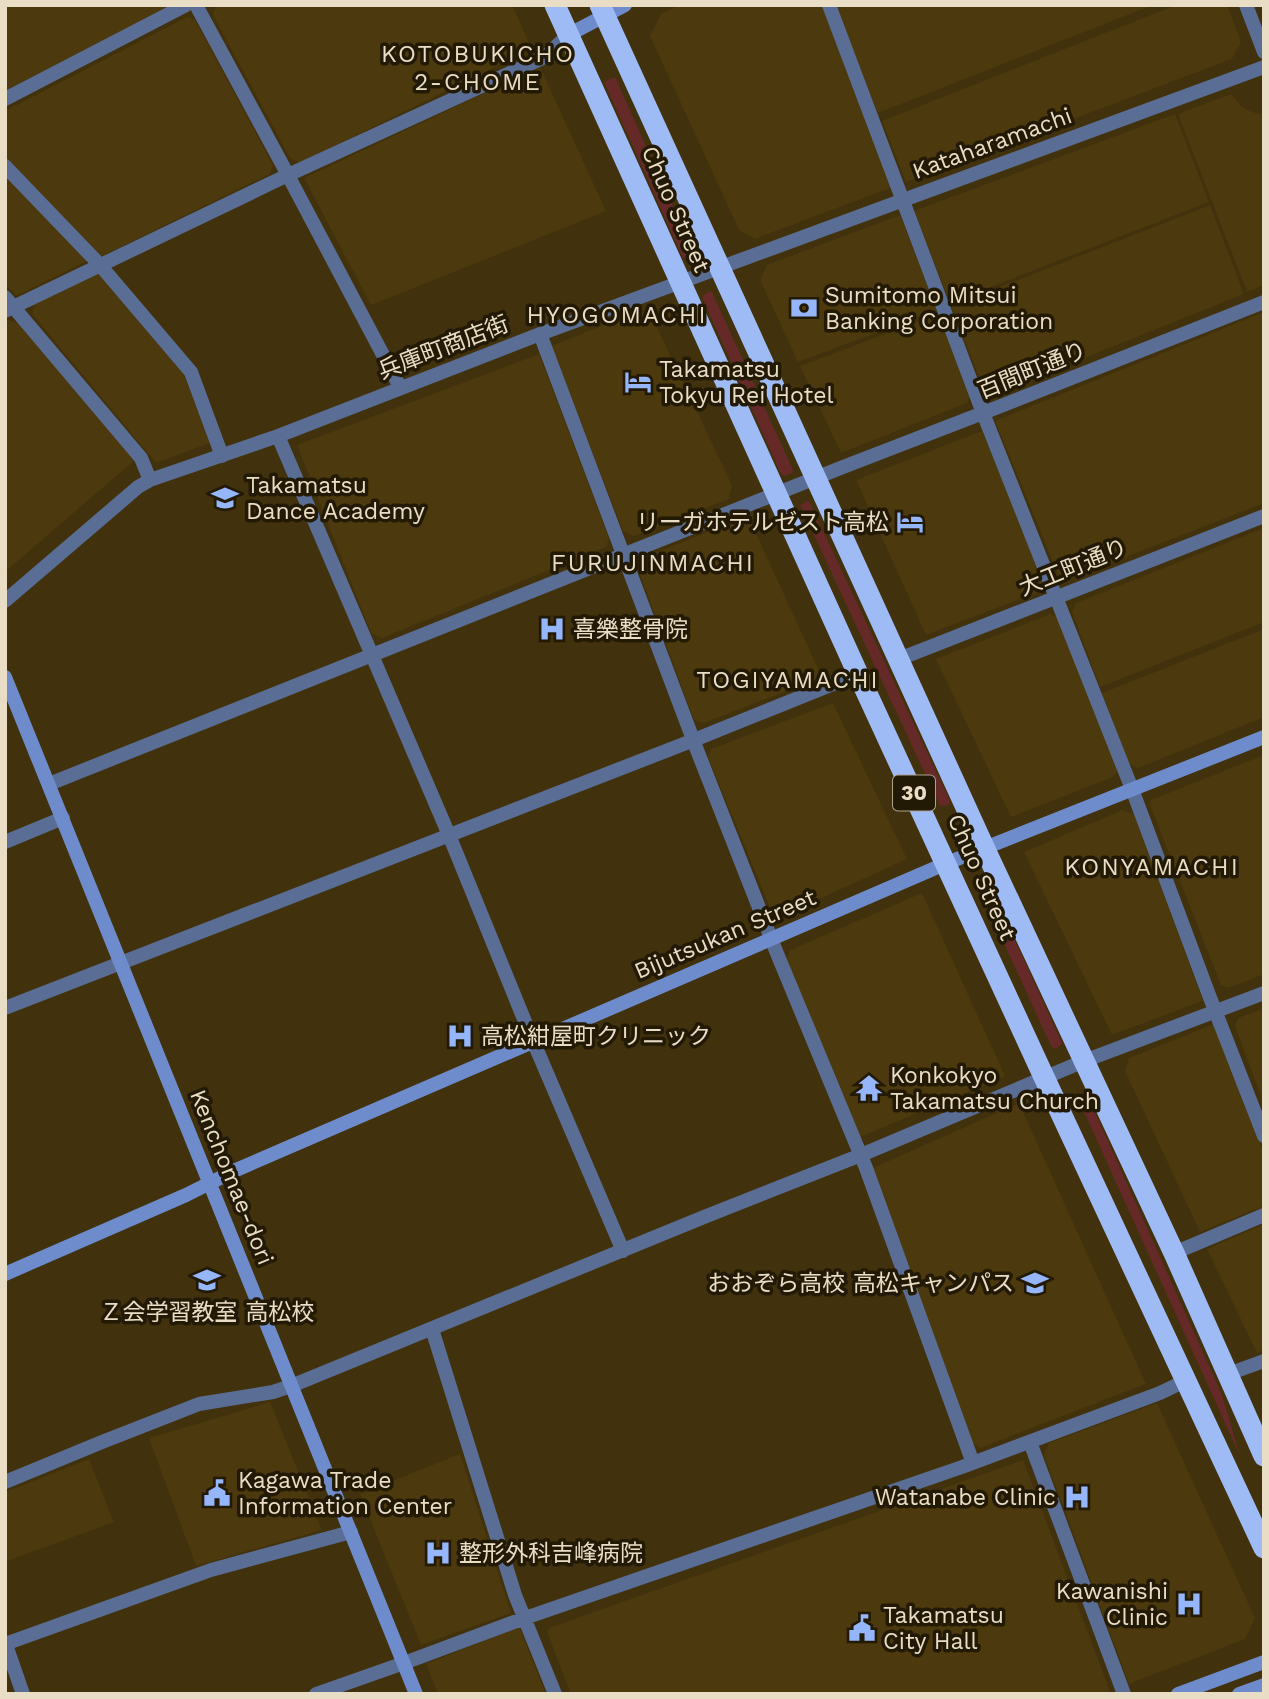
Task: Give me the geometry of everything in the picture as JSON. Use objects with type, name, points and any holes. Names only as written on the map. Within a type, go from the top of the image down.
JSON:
[{"type":"highway","name":"30","points":[[555,5],[568,35]]},
{"type":"highway","name":"Chuo Street","points":[[603,10],[984,848],[1174,1253],[1264,1456]]},
{"type":"highway","name":"Chuo Street","points":[[568,35],[858,674],[1264,1548]]},
{"type":"street","points":[[5,99],[186,5]]},
{"type":"street","points":[[196,5],[400,387]]},
{"type":"street","points":[[5,601],[138,487],[150,480],[141,458],[8,305],[100,265],[545,57],[568,35],[603,10],[625,5]]},
{"type":"street","points":[[829,5],[983,413],[1132,789],[1264,1136]]},
{"type":"street","points":[[1246,5],[1264,52]]},
{"type":"street","name":"Kataharamachi","points":[[903,200],[1264,67]]},
{"type":"street","points":[[5,166],[100,265],[191,372],[222,456]]},
{"type":"street","name":"兵庫町商店街","points":[[150,480],[278,436],[540,334],[903,200]]},
{"type":"street","name":"百間町通り","points":[[49,784],[1264,302]]},
{"type":"street","points":[[540,334],[771,939],[861,1155],[973,1463]]},
{"type":"street","points":[[278,436],[623,1251]]},
{"type":"street","name":"大工町通り","points":[[899,659],[1264,516]]},
{"type":"street","points":[[5,1007],[858,674]]},
{"type":"street","name":"Kenchomae-dori","points":[[5,677],[416,1694]]},
{"type":"street","name":"Bijutsukan Street","points":[[5,1274],[236,1170],[947,863],[1264,737]]},
{"type":"street","points":[[5,842],[62,818]]},
{"type":"street","points":[[5,1482],[199,1404],[273,1392],[292,1386],[861,1155],[1044,1077],[1264,993]]},
{"type":"street","points":[[1174,1253],[1264,1215]]},
{"type":"street","points":[[432,1329],[515,1595],[555,1694]]},
{"type":"street","points":[[1228,1374],[1264,1361]]},
{"type":"street","points":[[316,1694],[524,1618],[973,1463],[1160,1393],[1185,1381]]},
{"type":"street","points":[[1030,1442],[1124,1694]]},
{"type":"street","points":[[23,1694],[5,1643],[211,1570],[351,1532]]},
{"type":"street","points":[[1178,1694],[1264,1662]]},
{"type":"street","points":[[1238,1694],[1264,1685]]},
{"type":"shaded area","points":[[5,5],[172,5],[5,91]]},
{"type":"shaded area","points":[[216,5],[512,5],[532,49],[300,163],[290,158],[213,15]]},
{"type":"shaded area","points":[[679,5],[822,5],[893,187],[755,239],[739,230],[650,36],[661,14]]},
{"type":"shaded area","points":[[834,5],[1153,5],[878,113]]},
{"type":"shaded area","points":[[1176,5],[1227,5],[1241,42],[1232,59],[906,182],[882,121]]},
{"type":"shaded area","points":[[187,17],[195,20],[273,165],[270,174],[100,257],[5,158],[5,111]]},
{"type":"shaded area","points":[[540,67],[606,211],[371,305],[304,178]]},
{"type":"shaded area","points":[[615,77],[694,256],[683,258],[604,82]]},
{"type":"shaded area","points":[[1231,94],[1241,106],[1260,114],[1264,123],[1264,285],[1247,292],[1178,114]]},
{"type":"shaded area","points":[[1175,114],[1209,202],[950,303],[914,211]]},
{"type":"shaded area","points":[[5,174],[89,260],[16,296],[5,284]]},
{"type":"shaded area","points":[[1210,205],[1244,294],[997,393],[983,387],[951,306]]},
{"type":"shaded area","points":[[900,215],[937,310],[798,362],[760,280],[767,265]]},
{"type":"shaded area","points":[[97,271],[187,376],[212,442],[156,463],[32,314],[34,304]]},
{"type":"shaded area","points":[[709,291],[712,292],[793,470],[792,473],[785,476],[781,474],[702,297]]},
{"type":"shaded area","points":[[639,311],[651,315],[732,485],[729,499],[634,536],[623,531],[551,346]]},
{"type":"shaded area","points":[[1264,312],[1264,503],[1070,579],[1058,574],[995,421]]},
{"type":"shaded area","points":[[938,314],[970,396],[967,403],[841,453],[800,366]]},
{"type":"shaded area","points":[[9,320],[20,324],[135,460],[5,572],[5,322]]},
{"type":"shaded area","points":[[539,354],[609,538],[606,547],[382,638],[371,633],[297,445]]},
{"type":"shaded area","points":[[982,431],[1047,582],[1044,590],[926,635],[856,480]]},
{"type":"shaded area","points":[[807,501],[950,801],[948,805],[940,806],[800,505]]},
{"type":"shaded area","points":[[748,516],[822,677],[704,723],[694,720],[635,561]]},
{"type":"shaded area","points":[[1264,528],[1264,622],[1100,687],[1072,612],[1076,603]]},
{"type":"shaded area","points":[[1050,614],[1061,619],[1118,770],[1113,777],[1011,817],[936,659]]},
{"type":"shaded area","points":[[1264,629],[1264,717],[1138,768],[1128,763],[1102,693]]},
{"type":"shaded area","points":[[833,703],[907,859],[777,918],[773,915],[708,757],[711,749]]},
{"type":"shaded area","points":[[1264,755],[1264,974],[1229,988],[1221,985],[1150,805],[1151,800]]},
{"type":"shaded area","points":[[1122,810],[1134,814],[1203,1001],[1112,1035],[1024,852]]},
{"type":"shaded area","points":[[922,893],[1005,1076],[858,1138],[787,959],[790,950]]},
{"type":"shaded area","points":[[998,910],[1002,912],[1062,1043],[1055,1049],[1051,1046],[992,917]]},
{"type":"shaded area","points":[[1264,1008],[1262,1099],[1235,1026],[1238,1018]]},
{"type":"shaded area","points":[[1214,1024],[1264,1154],[1264,1206],[1200,1232],[1125,1071],[1129,1058]]},
{"type":"shaded area","points":[[1086,1096],[1222,1395],[1240,1456],[1080,1103],[1080,1099]]},
{"type":"shaded area","points":[[1019,1103],[1146,1384],[980,1448],[973,1443],[873,1168]]},
{"type":"shaded area","points":[[1264,1224],[1264,1350],[1257,1353],[1207,1249]]},
{"type":"shaded area","points":[[270,1402],[322,1530],[196,1566],[149,1438]]},
{"type":"shaded area","points":[[1157,1403],[1255,1618],[1245,1639],[1129,1684],[1044,1455],[1049,1443]]},
{"type":"shaded area","name":"整形外科吉峰病院","points":[[460,1454],[511,1613],[421,1645],[360,1494]]},
{"type":"shaded area","points":[[89,1459],[114,1522],[5,1562],[5,1492]]},
{"type":"shaded area","points":[[1023,1460],[1110,1691],[1101,1694],[571,1694],[547,1632],[549,1628]]},
{"type":"shaded area","points":[[519,1627],[546,1694],[438,1694],[426,1664]]},
{"type":"place","name":"Sumitomo Mitsui Banking Corporation","points":[[804,308]]},
{"type":"place","name":"Takamatsu Tokyu Rei Hotel","points":[[638,382]]},
{"type":"place","name":"Takamatsu Dance Academy","points":[[225,498]]},
{"type":"place","name":"リーガホテルゼスト高松","points":[[910,522]]},
{"type":"place","name":"喜樂整骨院","points":[[552,629]]},
{"type":"place","name":"高松紺屋町クリニック","points":[[460,1036]]},
{"type":"place","name":"Konkokyo Takamatsu Church","points":[[869,1088]]},
{"type":"place","name":"Ｚ会学習教室 高松校","points":[[207,1280]]},
{"type":"place","name":"おおぞら高校 高松キャンパス","points":[[1035,1283]]},
{"type":"place","name":"Kagawa Trade Information Center","points":[[217,1493]]},
{"type":"place","name":"Watanabe Clinic","points":[[1077,1497]]},
{"type":"place","name":"整形外科吉峰病院","points":[[438,1553]]},
{"type":"place","name":"Kawanishi Clinic","points":[[1189,1604]]},
{"type":"place","name":"Takamatsu City Hall","points":[[862,1628]]},
{"type":"district","name":"KOTOBUKICHO 2-CHOME","points":[[478,68]]},
{"type":"district","name":"HYOGOMACHI","points":[[617,315]]},
{"type":"district","name":"FURUJINMACHI","points":[[653,563]]},
{"type":"district","name":"TOGIYAMACHI","points":[[788,680]]},
{"type":"district","name":"KONYAMACHI","points":[[1152,867]]}]
